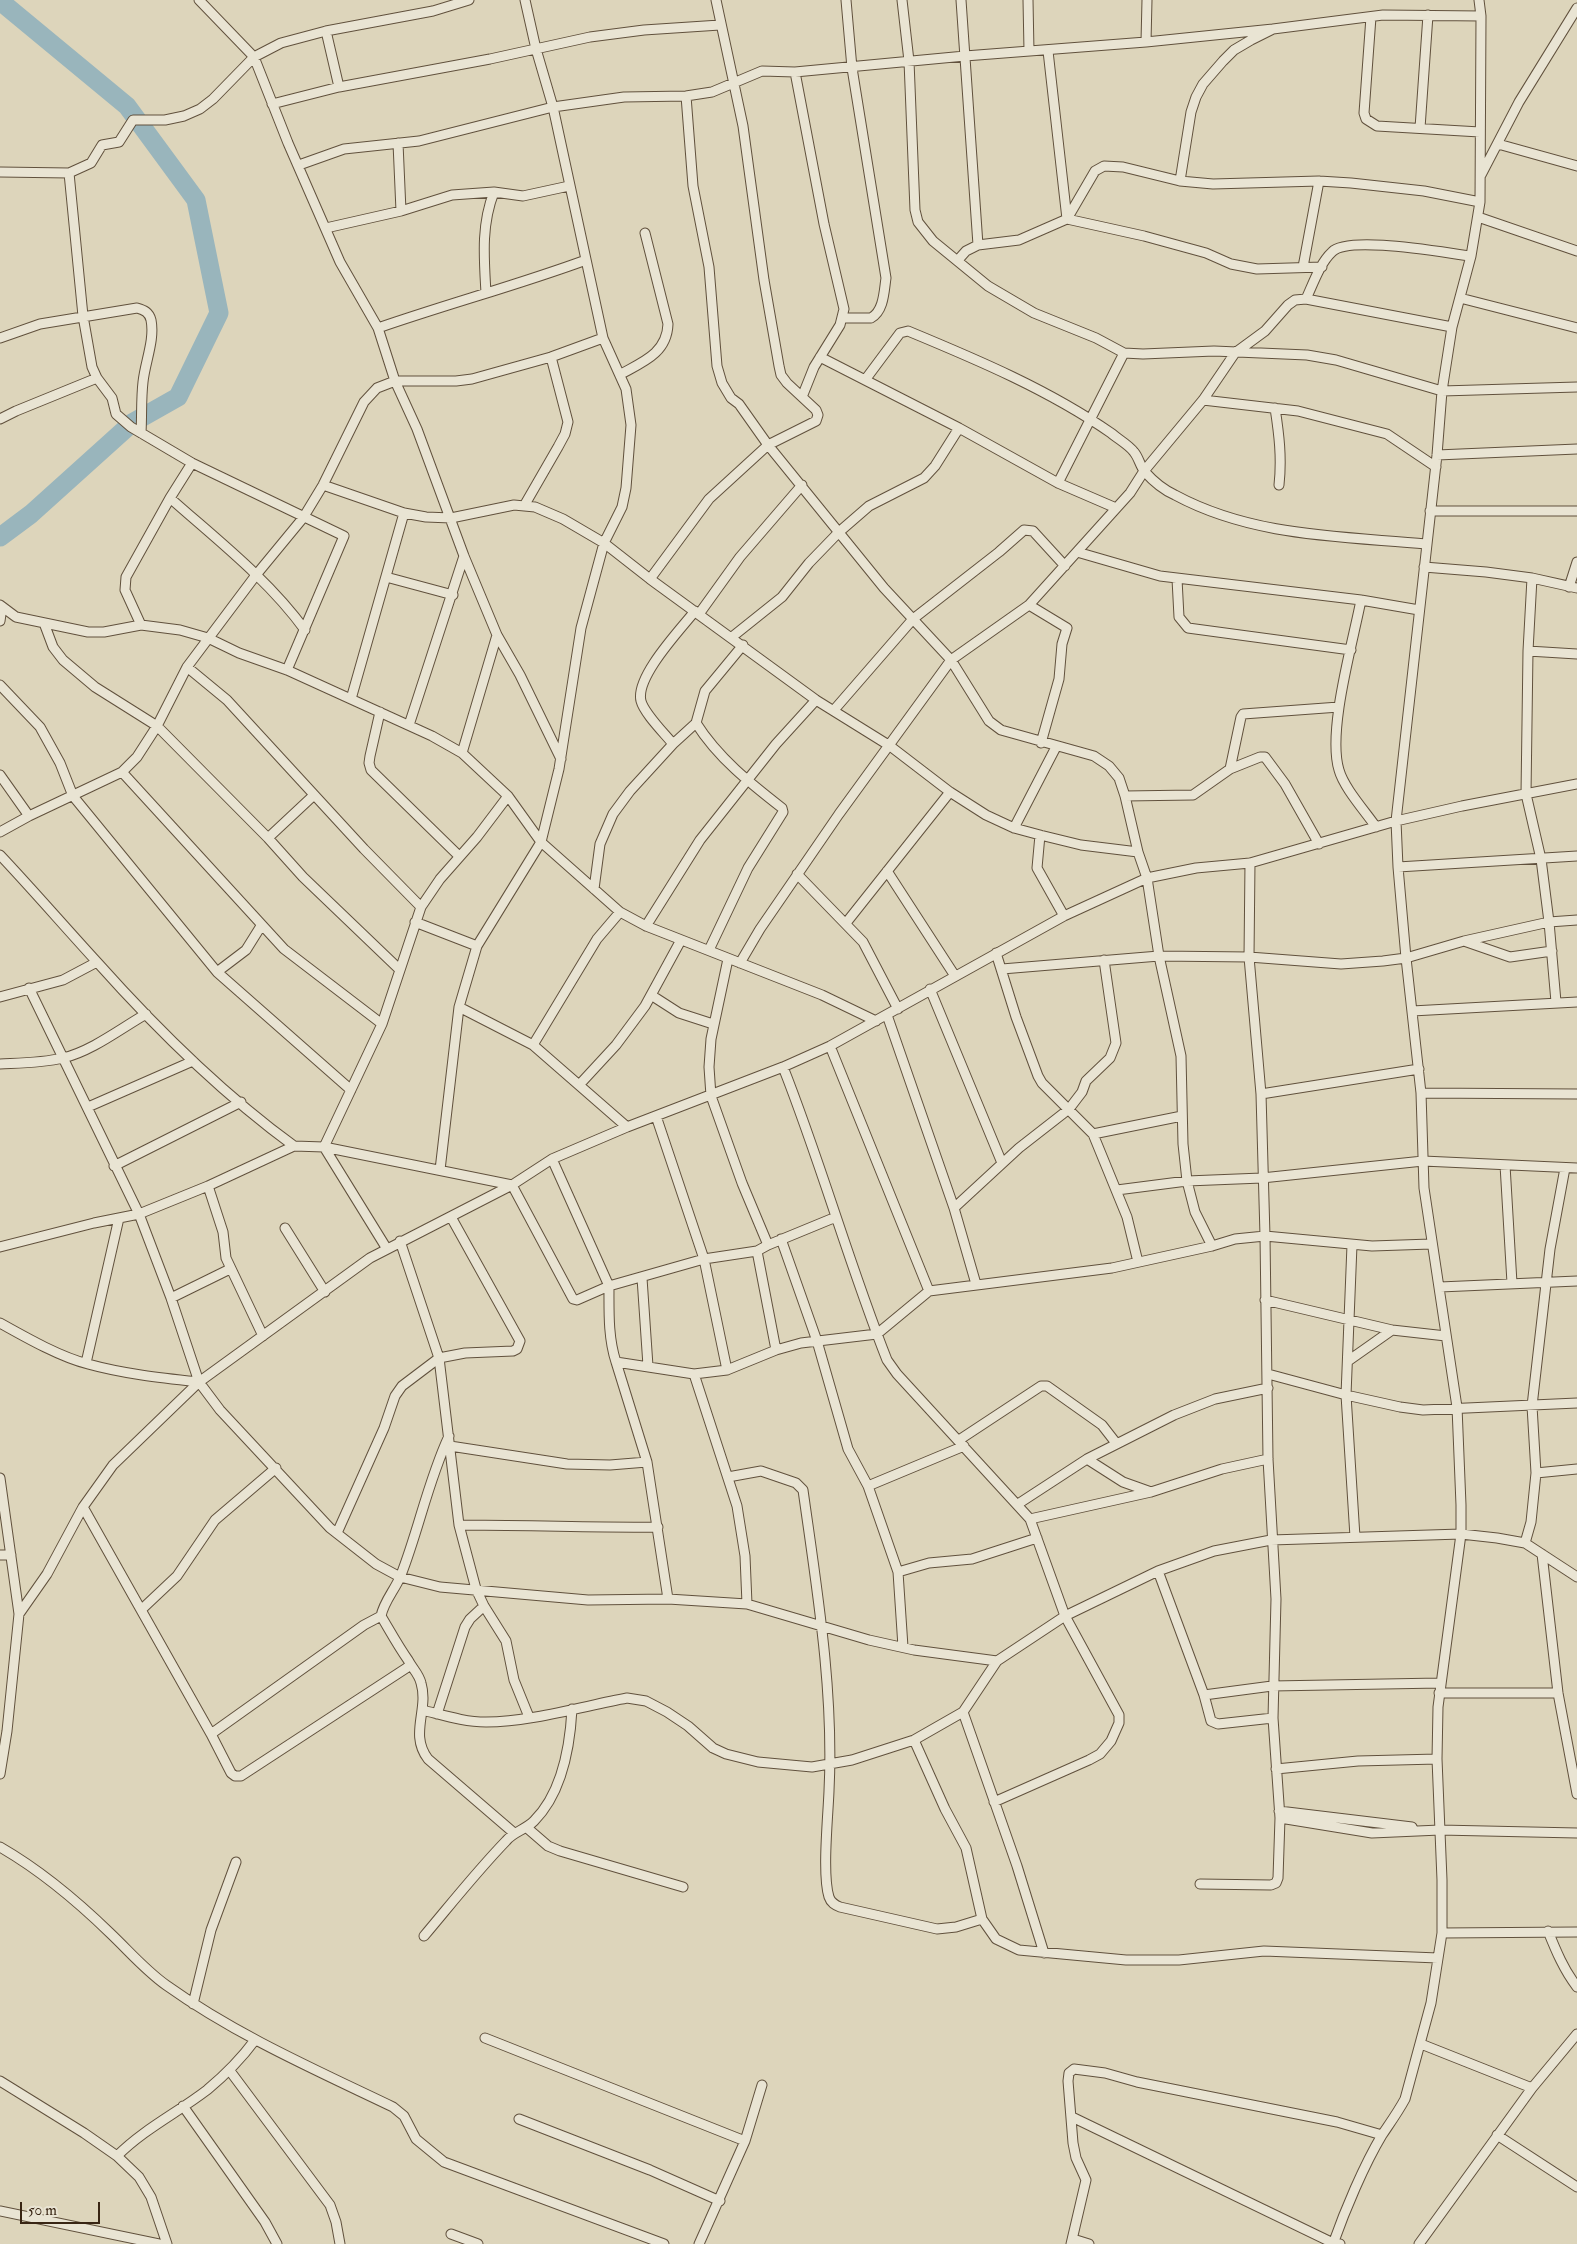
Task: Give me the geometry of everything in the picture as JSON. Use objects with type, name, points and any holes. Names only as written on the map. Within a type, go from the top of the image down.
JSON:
[{"type":"street","points":[[199,0],[254,57],[272,104],[340,262],[378,328],[395,381],[417,429],[464,556],[497,635],[520,675],[561,759]]},
{"type":"street","points":[[0,172],[69,173],[91,163],[106,143],[119,142],[133,120],[165,120],[184,116],[200,109],[213,99],[254,57],[281,43],[326,31],[433,11],[469,0]]},
{"type":"street","points":[[440,1170],[459,1007],[477,946],[541,842],[561,759],[581,628],[604,543],[619,514],[626,488],[631,425],[626,389],[621,374],[602,338],[553,107],[536,50],[525,0]]},
{"type":"street","points":[[650,579],[704,506],[768,445],[816,421],[818,415],[816,410],[781,376],[764,280],[743,126],[716,0]]},
{"type":"street","points":[[843,318],[871,318],[875,316],[881,305],[886,278],[852,68],[846,0]]},
{"type":"street","points":[[902,0],[909,61],[915,210],[918,222],[933,241],[988,286],[1034,313],[1096,338],[1124,353],[1214,351],[1279,353],[1336,360],[1442,391],[1577,387]]},
{"type":"street","points":[[961,0],[978,245]]},
{"type":"street","points":[[1028,0],[1029,51]]},
{"type":"street","points":[[1146,42],[1147,0]]},
{"type":"street","points":[[1072,2117],[1335,2244],[1382,2135],[1398,2113],[1405,2099],[1431,2003],[1442,1932],[1437,1759],[1439,1693],[1461,1534],[1457,1407],[1424,1188],[1421,1093],[1406,958],[1396,821],[1436,467],[1442,391],[1452,327],[1471,256],[1480,202],[1481,16],[1479,0]]},
{"type":"street","points":[[1481,175],[1519,102],[1577,8]]},
{"type":"street","points":[[1420,128],[1428,15]]},
{"type":"street","points":[[298,165],[344,149],[419,141],[553,107],[624,97],[686,96],[712,92],[762,71],[795,72],[852,68],[965,56],[1146,42],[1273,29],[1371,16],[1481,16]]},
{"type":"street","points":[[1371,16],[1364,113],[1366,119],[1377,126],[1480,132]]},
{"type":"street","points":[[272,104],[339,87],[536,50],[599,36],[720,25]]},
{"type":"street","points":[[1180,180],[1190,112],[1203,84],[1234,50],[1273,29]]},
{"type":"street","points":[[326,31],[339,87]]},
{"type":"street","points":[[1048,50],[1068,219]]},
{"type":"street","points":[[795,72],[824,224],[844,309],[843,318],[820,357],[802,397]]},
{"type":"street","points":[[686,96],[693,186],[709,267],[717,366],[722,383],[731,398],[739,404],[768,445],[884,588],[951,660],[989,720],[1001,730],[1041,743],[1094,756],[1109,766],[1119,778],[1138,852],[1147,878],[1159,956],[1181,1056],[1182,1144],[1188,1181],[1195,1212],[1212,1246]]},
{"type":"street","points":[[398,143],[401,211]]},
{"type":"street","points":[[1498,144],[1577,166]]},
{"type":"street","points":[[1068,219],[1095,171],[1104,166],[1123,167],[1180,180],[1213,184],[1319,182],[1397,187],[1480,202]]},
{"type":"street","points":[[69,173],[83,316],[92,367],[97,378],[108,392],[116,414],[121,420],[141,433],[192,462],[303,518],[344,536],[287,670]]},
{"type":"street","points":[[1303,267],[1319,182]]},
{"type":"street","points":[[326,228],[401,211],[452,195],[494,192],[523,196],[569,186]]},
{"type":"street","points":[[486,293],[484,226],[487,210],[494,192]]},
{"type":"street","points":[[1478,217],[1577,251]]},
{"type":"street","points":[[958,260],[966,251],[978,245],[1019,240],[1068,219],[1206,252],[1232,264],[1257,268],[1322,267]]},
{"type":"street","points":[[621,374],[649,359],[657,352],[666,341],[668,332],[668,324],[645,233]]},
{"type":"street","points":[[1306,299],[1331,252],[1339,246],[1348,244],[1378,245],[1471,256]]},
{"type":"street","points":[[378,328],[516,285],[586,260]]},
{"type":"street","points":[[1460,298],[1577,328]]},
{"type":"street","points":[[740,963],[760,929],[838,814],[890,746],[951,660],[1029,605],[1130,493],[1144,471],[1203,400],[1236,353],[1265,331],[1288,305],[1296,300],[1306,299],[1452,327]]},
{"type":"street","points":[[0,338],[40,324],[83,316],[137,308],[148,313],[151,321],[150,347],[143,384],[141,433]]},
{"type":"street","points":[[865,380],[900,333],[908,331],[1043,392],[1092,420],[1134,451],[1144,471],[1174,495],[1207,510],[1250,524],[1301,534],[1426,544]]},
{"type":"street","points":[[0,832],[29,816],[122,772],[137,757],[157,726],[187,667],[256,575],[303,518],[323,485],[364,402],[377,388],[395,381],[456,381],[472,379],[551,357],[602,338]]},
{"type":"street","points":[[1058,483],[1092,420],[1124,353]]},
{"type":"street","points":[[524,506],[565,434],[568,422],[551,357]]},
{"type":"street","points":[[820,357],[959,428],[1058,483],[1116,508]]},
{"type":"street","points":[[0,419],[97,378]]},
{"type":"street","points":[[1203,400],[1298,411],[1387,434],[1436,467]]},
{"type":"street","points":[[1274,408],[1281,446],[1282,464],[1279,484]]},
{"type":"street","points":[[732,637],[782,597],[809,563],[839,532],[870,506],[924,478],[935,466],[959,428]]},
{"type":"street","points":[[1437,455],[1577,449]]},
{"type":"street","points":[[141,625],[125,590],[126,577],[192,462]]},
{"type":"street","points":[[323,485],[404,513],[426,517],[451,518],[514,505],[535,507],[563,519],[604,543],[650,579],[816,700],[890,746],[950,792],[986,815],[1014,828],[1081,845],[1138,852]]},
{"type":"street","points":[[673,744],[644,710],[640,700],[642,686],[648,672],[740,557],[802,485]]},
{"type":"street","points":[[170,498],[256,575],[290,610],[305,630]]},
{"type":"street","points":[[1430,511],[1577,511]]},
{"type":"street","points":[[351,699],[404,513]]},
{"type":"street","points":[[834,710],[913,619],[1024,530],[1033,531],[1065,566]]},
{"type":"street","points":[[1077,552],[1125,567],[1178,579],[1361,600],[1419,610]]},
{"type":"street","points":[[409,725],[464,556]]},
{"type":"street","points":[[1424,568],[1494,572],[1573,587],[1577,562]]},
{"type":"street","points":[[386,577],[452,595]]},
{"type":"street","points":[[1532,578],[1528,651],[1526,794],[1541,859],[1556,1002]]},
{"type":"street","points":[[1178,579],[1179,616],[1188,628],[1351,650]]},
{"type":"street","points":[[1361,600],[1339,707],[1336,748],[1339,770],[1376,827]]},
{"type":"street","points":[[1029,605],[1067,628],[1062,644],[1059,679],[1041,743]]},
{"type":"street","points":[[0,621],[1,606]]},
{"type":"street","points":[[1,606],[16,617],[88,632],[104,632],[141,625],[180,630],[208,638],[238,652],[287,670],[409,725],[462,753],[508,796],[541,842],[620,912],[646,926],[822,995],[876,1021]]},
{"type":"street","points":[[44,623],[53,647],[62,660],[94,687],[157,726],[303,876],[399,969]]},
{"type":"street","points":[[462,753],[497,635]]},
{"type":"street","points":[[594,889],[600,844],[612,814],[630,791],[673,744],[696,723],[705,692],[743,645]]},
{"type":"street","points":[[1528,651],[1577,654]]},
{"type":"street","points":[[187,667],[227,700],[421,907]]},
{"type":"street","points":[[0,685],[40,727],[60,763],[72,796],[217,972],[351,1090]]},
{"type":"street","points":[[646,926],[700,840],[776,744],[816,700]]},
{"type":"street","points":[[1230,769],[1243,714],[1339,707]]},
{"type":"street","points":[[380,712],[370,756],[371,770],[459,856]]},
{"type":"street","points":[[696,723],[715,750],[782,808],[783,812],[748,868],[709,950]]},
{"type":"street","points":[[1014,828],[1056,747]]},
{"type":"street","points":[[1125,796],[1193,795],[1230,769],[1260,757],[1268,758],[1286,784],[1319,844]]},
{"type":"street","points":[[122,772],[284,949],[382,1024]]},
{"type":"street","points":[[0,775],[29,816]]},
{"type":"street","points":[[19,1614],[47,1574],[83,1507],[113,1465],[199,1382],[370,1258],[400,1241],[512,1186],[552,1159],[627,1127],[783,1067],[830,1046],[1064,916],[1147,878],[1196,868],[1250,863],[1396,821],[1577,784]]},
{"type":"street","points":[[846,923],[873,892],[887,871],[950,792]]},
{"type":"street","points":[[268,838],[314,795]]},
{"type":"street","points":[[324,1147],[382,1024],[421,907],[440,879],[482,831],[508,796]]},
{"type":"street","points":[[1040,835],[1037,868],[1064,916]]},
{"type":"street","points":[[0,854],[97,962],[193,1061],[273,1131],[294,1146]]},
{"type":"street","points":[[1398,867],[1577,856]]},
{"type":"street","points":[[1200,1884],[1271,1885],[1276,1883],[1278,1878],[1279,1815],[1272,1686],[1276,1599],[1271,1540],[1268,1459],[1268,1374],[1261,1094],[1249,957],[1250,863]]},
{"type":"street","points":[[887,871],[955,976]]},
{"type":"street","points":[[798,874],[863,942],[898,1009]]},
{"type":"street","points":[[532,1045],[597,939],[620,912]]},
{"type":"street","points":[[1002,969],[1159,956],[1249,957],[1341,964],[1406,958],[1464,941],[1549,922],[1577,920]]},
{"type":"street","points":[[415,922],[477,946]]},
{"type":"street","points":[[217,972],[246,950],[261,926]]},
{"type":"street","points":[[580,1084],[616,1045],[651,995],[681,940]]},
{"type":"street","points":[[1464,941],[1510,957],[1552,951]]},
{"type":"street","points":[[996,953],[1016,1017],[1038,1076],[1042,1083],[1093,1134],[1127,1218],[1138,1262]]},
{"type":"street","points":[[728,959],[713,1024],[709,1053],[711,1096],[742,1183],[768,1244]]},
{"type":"street","points":[[954,1208],[1002,1163],[1069,1109],[1082,1092],[1086,1081],[1110,1058],[1116,1043],[1104,960]]},
{"type":"street","points":[[0,996],[63,980],[97,962]]},
{"type":"street","points":[[29,988],[139,1214],[171,1298],[199,1382],[220,1410],[337,1533],[376,1564],[400,1577],[440,1587],[588,1600],[668,1599],[747,1604],[903,1647],[997,1661]]},
{"type":"street","points":[[930,989],[1002,1163]]},
{"type":"street","points":[[651,995],[679,1013],[713,1024]]},
{"type":"street","points":[[1412,1011],[1577,1002]]},
{"type":"street","points":[[459,1007],[532,1045],[580,1084],[627,1127]]},
{"type":"street","points":[[0,1064],[35,1063],[64,1058],[87,1048],[146,1014]]},
{"type":"street","points":[[887,1015],[954,1208],[976,1284]]},
{"type":"street","points":[[830,1046],[929,1291]]},
{"type":"street","points":[[88,1107],[193,1061]]},
{"type":"street","points":[[783,1067],[806,1126],[887,1360],[897,1374],[1030,1519],[1065,1616],[1119,1714],[1116,1733],[1106,1748],[1089,1760],[994,1802]]},
{"type":"street","points":[[1261,1094],[1419,1069]]},
{"type":"street","points":[[1421,1093],[1577,1094]]},
{"type":"street","points":[[114,1166],[240,1102]]},
{"type":"street","points":[[656,1116],[704,1259],[727,1370]]},
{"type":"street","points":[[1093,1134],[1182,1116]]},
{"type":"street","points":[[0,1247],[139,1214],[208,1186],[294,1146],[324,1147],[512,1186],[573,1299],[577,1300],[609,1286],[704,1259],[757,1252],[768,1244],[836,1217]]},
{"type":"street","points":[[324,1147],[387,1249]]},
{"type":"street","points":[[552,1159],[609,1286],[612,1351],[647,1462],[668,1599]]},
{"type":"street","points":[[1116,1190],[1188,1181],[1262,1178],[1423,1161],[1577,1168]]},
{"type":"street","points":[[1505,1165],[1512,1283]]},
{"type":"street","points":[[1525,1543],[1530,1522],[1536,1474],[1532,1406],[1546,1281],[1564,1168]]},
{"type":"street","points":[[208,1186],[223,1232],[226,1258],[230,1269],[263,1336]]},
{"type":"street","points":[[337,1533],[402,1386],[439,1358],[465,1352],[513,1351],[517,1349],[520,1341],[451,1217]]},
{"type":"street","points":[[86,1364],[119,1218]]},
{"type":"street","points":[[285,1228],[325,1292]]},
{"type":"street","points":[[616,1362],[694,1374],[727,1370],[776,1350],[801,1343],[877,1334],[929,1291],[1103,1269],[1212,1246],[1235,1239],[1265,1236],[1352,1245],[1397,1246],[1431,1244]]},
{"type":"street","points":[[781,1239],[817,1341],[848,1449],[868,1486],[898,1572],[903,1647]]},
{"type":"street","points":[[400,1241],[439,1358],[459,1525],[476,1589],[484,1606],[506,1640],[514,1680],[529,1717]]},
{"type":"street","points":[[1352,1245],[1346,1396],[1354,1537]]},
{"type":"street","points":[[757,1252],[776,1350]]},
{"type":"street","points":[[171,1298],[230,1269]]},
{"type":"street","points":[[642,1278],[648,1366]]},
{"type":"street","points":[[1440,1287],[1577,1281]]},
{"type":"street","points":[[1265,1300],[1392,1330],[1446,1336]]},
{"type":"street","points":[[0,1323],[86,1364],[148,1376],[199,1382]]},
{"type":"street","points":[[1348,1360],[1392,1330]]},
{"type":"street","points":[[694,1374],[737,1506],[745,1556],[747,1604]]},
{"type":"street","points":[[1268,1374],[1346,1396],[1400,1408],[1423,1410],[1577,1403]]},
{"type":"street","points":[[868,1486],[961,1443],[1040,1386],[1047,1386],[1102,1425],[1116,1443]]},
{"type":"street","points":[[1018,1504],[1087,1459],[1174,1415],[1216,1399],[1268,1388]]},
{"type":"street","points":[[449,1436],[436,1464],[400,1577],[384,1604],[381,1616],[421,1684],[423,1696],[419,1737],[421,1750],[428,1759],[514,1834]]},
{"type":"street","points":[[450,1446],[567,1464],[610,1465],[647,1462]]},
{"type":"street","points":[[1087,1459],[1122,1482],[1151,1492]]},
{"type":"street","points":[[1030,1519],[1151,1492],[1222,1469],[1268,1459]]},
{"type":"street","points":[[142,1609],[177,1576],[215,1520],[276,1468]]},
{"type":"street","points":[[1536,1474],[1577,1469]]},
{"type":"street","points":[[728,1477],[761,1471],[796,1483],[803,1490],[822,1626],[830,1765],[827,1868],[829,1897],[832,1904],[937,1929],[956,1927],[982,1919]]},
{"type":"street","points":[[0,1478],[19,1614],[7,1731],[0,1774]]},
{"type":"street","points":[[83,1507],[142,1609],[231,1773],[235,1776],[241,1776],[410,1665]]},
{"type":"street","points":[[459,1525],[514,1525],[583,1529],[658,1527]]},
{"type":"street","points":[[422,1710],[468,1721],[488,1722],[529,1717],[627,1698],[637,1698],[667,1712],[688,1726],[713,1748],[726,1754],[758,1762],[792,1766],[830,1765],[870,1755],[914,1740],[962,1712],[997,1661],[1065,1616],[1158,1571],[1214,1551],[1271,1540],[1461,1534],[1525,1543],[1577,1577]]},
{"type":"street","points":[[898,1572],[930,1563],[972,1559],[1037,1538]]},
{"type":"street","points":[[1542,1554],[1558,1693],[1577,1794]]},
{"type":"street","points":[[0,1555],[11,1555]]},
{"type":"street","points":[[1158,1571],[1204,1695],[1211,1721],[1215,1724],[1273,1718]]},
{"type":"street","points":[[437,1714],[466,1627],[470,1619],[484,1606]]},
{"type":"street","points":[[211,1734],[357,1630],[381,1616]]},
{"type":"street","points":[[1204,1695],[1272,1686],[1440,1683]]},
{"type":"street","points":[[1439,1693],[1558,1693]]},
{"type":"street","points":[[424,1936],[507,1839],[526,1827],[544,1808],[565,1764],[570,1741],[572,1709]]},
{"type":"street","points":[[962,1712],[1033,1914],[1044,1953]]},
{"type":"street","points":[[914,1740],[945,1809],[966,1848],[982,1919],[989,1932],[1005,1944],[1028,1952],[1126,1960],[1179,1960],[1264,1950],[1438,1958]]},
{"type":"street","points":[[1276,1769],[1358,1761],[1437,1759]]},
{"type":"street","points":[[1279,1815],[1372,1833],[1440,1830],[1577,1833]]},
{"type":"street","points":[[526,1827],[548,1846],[560,1851],[683,1887]]},
{"type":"street","points":[[0,1847],[36,1870],[111,1934],[149,1972],[193,2004],[255,2040],[393,2107],[404,2116],[416,2140],[444,2162],[664,2244]]},
{"type":"street","points":[[193,2004],[211,1930],[236,1862]]},
{"type":"street","points":[[1548,1931],[1557,1954],[1577,1987]]},
{"type":"street","points":[[1442,1932],[1577,1932]]},
{"type":"street","points":[[1418,2244],[1532,2088],[1577,2034]]},
{"type":"street","points":[[486,2038],[745,2141]]},
{"type":"street","points":[[117,2156],[135,2138],[183,2106],[230,2071],[255,2040]]},
{"type":"street","points":[[1421,2044],[1532,2088]]},
{"type":"street","points":[[1090,2244],[1072,2241],[1086,2180],[1076,2158],[1069,2072],[1074,2069],[1082,2069],[1337,2122],[1382,2135]]},
{"type":"street","points":[[230,2071],[330,2205],[336,2222],[340,2244]]},
{"type":"street","points":[[0,2081],[117,2156],[139,2176],[147,2190],[167,2244]]},
{"type":"street","points":[[699,2244],[720,2201],[745,2141],[762,2084]]},
{"type":"street","points":[[183,2106],[265,2222],[277,2244]]},
{"type":"street","points":[[518,2119],[650,2170],[720,2201]]},
{"type":"street","points":[[1497,2135],[1577,2187]]},
{"type":"street","points":[[0,2210],[159,2244]]},
{"type":"street","points":[[451,2234],[478,2244]]},
{"type":"waterway","points":[[0,1],[127,106],[196,200],[219,313],[178,397],[132,423],[31,514],[0,537]]}]
